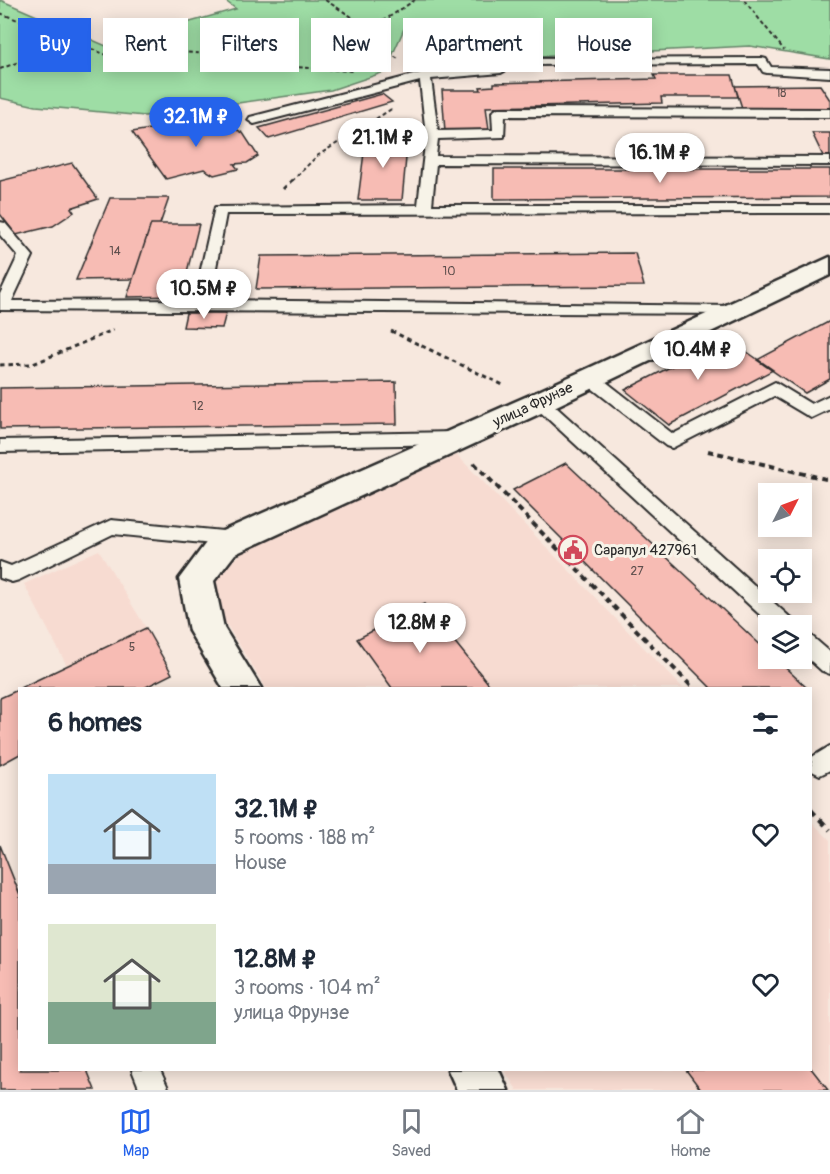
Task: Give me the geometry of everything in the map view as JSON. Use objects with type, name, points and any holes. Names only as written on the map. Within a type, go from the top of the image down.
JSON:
[{"type":"street","name":"улица Фрунзе","points":[[233,539],[465,448],[540,402],[830,265]]},
{"type":"street","points":[[231,685],[207,632],[196,579],[224,545],[233,539]]},
{"type":"street","points":[[473,1071],[484,1090]]},
{"type":"lane","points":[[254,120],[425,76],[501,70],[512,62],[762,62],[767,70],[830,73]]},
{"type":"lane","points":[[424,211],[432,135],[425,76]]},
{"type":"lane","points":[[432,135],[500,134],[498,112],[830,113]]},
{"type":"lane","points":[[429,160],[830,161]]},
{"type":"lane","points":[[201,305],[220,210],[830,209]]},
{"type":"lane","points":[[0,226],[26,256],[2,306],[201,305],[733,311]]},
{"type":"lane","points":[[590,378],[672,442],[776,388],[811,412],[830,401]]},
{"type":"lane","points":[[540,402],[774,615]]},
{"type":"lane","points":[[0,446],[465,448]]},
{"type":"lane","points":[[0,570],[12,574],[111,527],[233,539]]},
{"type":"lane","points":[[812,649],[830,665]]},
{"type":"lane","points":[[146,1071],[154,1090]]},
{"type":"path","points":[[388,18],[415,0]]},
{"type":"path","points":[[744,0],[802,72]]},
{"type":"path","points":[[0,13],[18,20]]},
{"type":"path","points":[[91,49],[107,55],[162,51],[213,54],[281,66],[311,68]]},
{"type":"path","points":[[0,69],[18,62]]},
{"type":"path","points":[[344,308],[540,402]]},
{"type":"path","points":[[0,365],[33,364],[118,328]]},
{"type":"path","points":[[672,442],[830,480]]},
{"type":"path","points":[[465,448],[692,687]]},
{"type":"path","points":[[812,811],[830,830]]},
{"type":"shaded area","points":[[457,455],[682,687],[265,687],[225,622],[215,578],[244,551]]},
{"type":"shaded area","points":[[99,550],[146,628],[67,666],[24,584]]},
{"type":"shaded area","points":[[812,822],[830,840],[830,1090],[517,1090],[505,1071],[812,1071]]},
{"type":"green space","points":[[0,0],[41,18],[18,18],[18,72],[91,72],[91,39],[103,45],[103,72],[188,72],[188,23],[200,19],[200,72],[299,72],[299,18],[204,18],[236,9],[224,0],[830,0],[830,59],[750,46],[652,51],[652,18],[555,18],[555,56],[543,57],[543,18],[403,18],[403,31],[391,58],[391,18],[311,18],[311,72],[385,72],[331,90],[145,116],[36,106],[0,98]]},
{"type":"building","points":[[654,75],[732,75],[738,97],[661,97],[662,103],[486,107],[489,130],[445,132],[442,90],[481,90],[480,87],[494,86],[494,83],[656,79]]},
{"type":"building","points":[[820,85],[830,100],[830,108],[742,108],[735,86]]},
{"type":"building","points":[[382,94],[392,102],[269,139],[259,128]]},
{"type":"building","points":[[192,122],[224,122],[243,133],[258,156],[247,163],[234,164],[238,169],[214,175],[204,169],[166,179],[132,132]]},
{"type":"building","points":[[812,133],[830,133],[830,158],[824,158]]},
{"type":"building","points":[[366,137],[408,137],[402,200],[358,200]]},
{"type":"building","points":[[72,163],[98,199],[71,208],[74,212],[53,226],[16,235],[0,214],[0,181]]},
{"type":"building","points":[[494,169],[830,169],[830,197],[494,199]]},
{"type":"building","points":[[110,198],[169,198],[160,224],[151,224],[133,279],[76,280]]},
{"type":"building","points":[[151,224],[199,224],[181,296],[127,297]]},
{"type":"building","points":[[635,253],[644,286],[256,289],[261,256]]},
{"type":"building","points":[[186,313],[226,313],[222,328],[183,327]]},
{"type":"building","points":[[830,321],[830,379],[805,393],[757,360]]},
{"type":"building","points":[[727,338],[773,370],[669,425],[625,390]]},
{"type":"building","points":[[396,382],[397,424],[0,429],[0,388]]},
{"type":"building","points":[[566,463],[758,643],[758,669],[787,669],[806,687],[710,687],[513,490]]},
{"type":"building","points":[[424,604],[491,687],[391,687],[357,639]]},
{"type":"building","points":[[146,628],[172,674],[146,687],[22,687]]},
{"type":"building","points":[[18,690],[18,755],[0,765],[0,698]]},
{"type":"building","points":[[0,845],[18,890],[18,1071],[87,1071],[95,1090],[0,1090]]},
{"type":"building","points":[[812,1070],[828,1090],[701,1090],[687,1071]]},
{"type":"place","name":"Сарапул 427961","points":[[573,550]]}]
